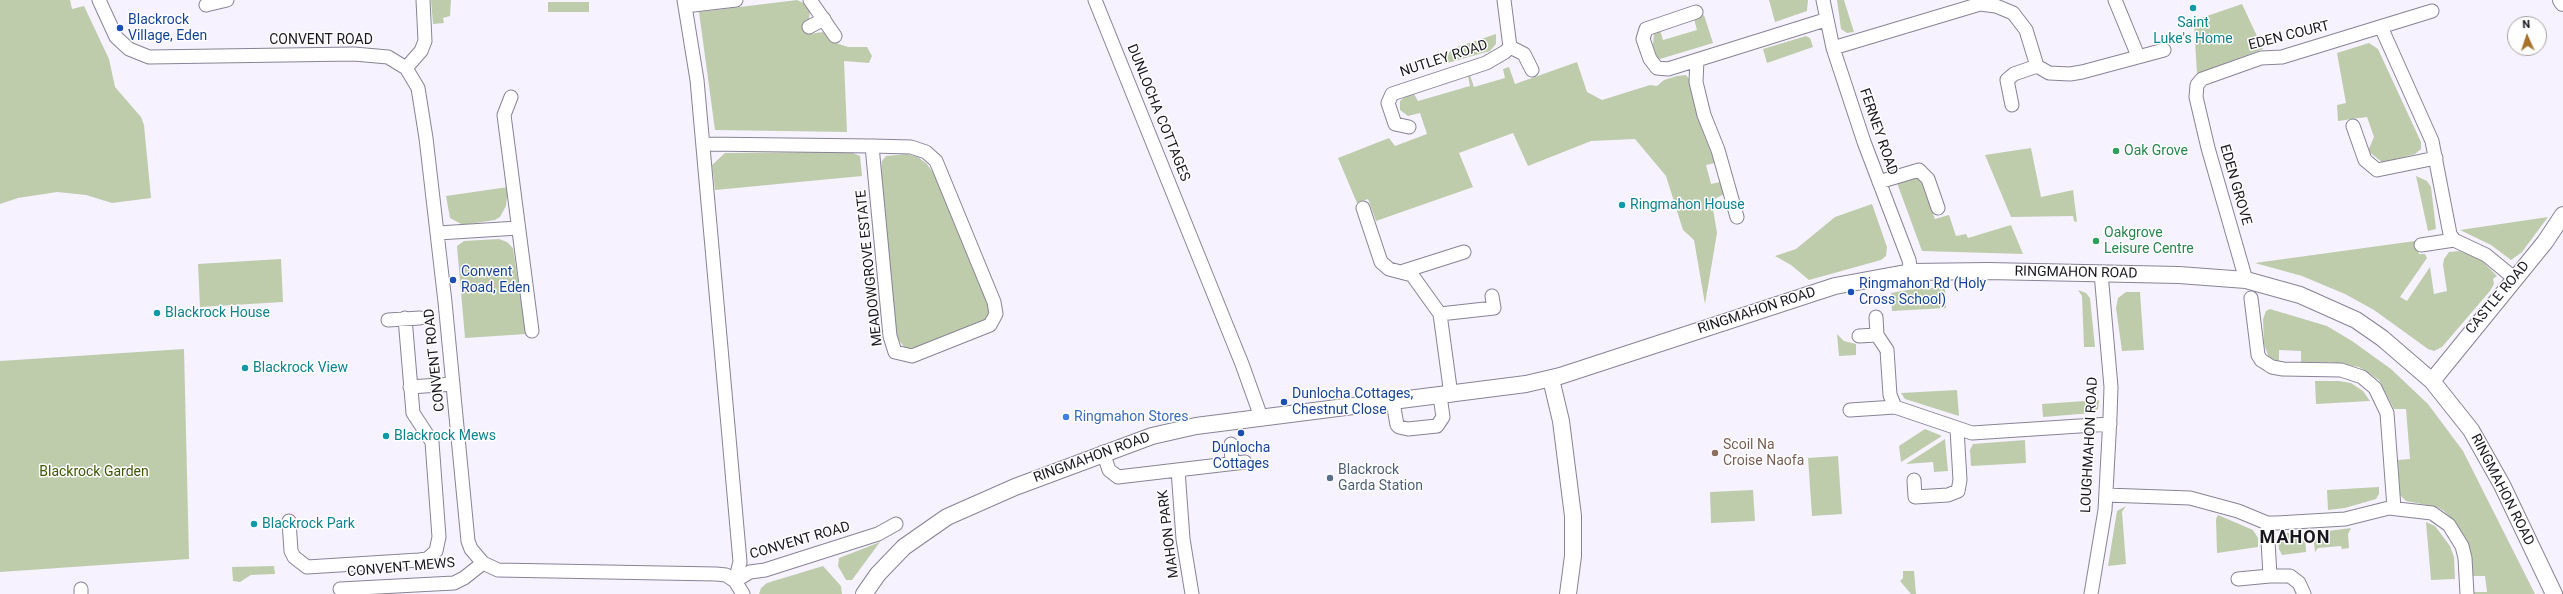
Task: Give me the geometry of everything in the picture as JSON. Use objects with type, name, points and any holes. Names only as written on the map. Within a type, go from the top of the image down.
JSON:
[{"type":"street","name":"CONVENT ROAD","points":[[99,0],[116,37],[129,49],[149,58],[354,54],[388,57],[406,68],[418,88],[438,233],[468,541],[483,563]]},
{"type":"street","points":[[206,5],[227,0]]},
{"type":"street","points":[[406,68],[421,51],[425,41],[423,0]]},
{"type":"street","points":[[735,581],[740,562],[703,144],[695,63],[685,3],[736,0]]},
{"type":"street","points":[[810,0],[835,36]]},
{"type":"street","name":"DUNLOCHA COTTAGES","points":[[1095,0],[1242,364],[1261,417]]},
{"type":"street","points":[[1504,0],[1510,47],[1524,54],[1532,70]]},
{"type":"street","name":"FERNEY ROAD","points":[[1823,0],[1825,20],[1833,48],[1879,182],[1909,260],[1911,272]]},
{"type":"street","points":[[2115,0],[2138,56]]},
{"type":"street","points":[[1833,48],[1974,5],[1986,4],[2004,9],[2021,22],[2026,30],[2037,66],[2049,73],[2070,74],[2164,50]]},
{"type":"street","name":"EDEN COURT","points":[[2196,97],[2197,85],[2202,79],[2261,58],[2282,57],[2381,28],[2432,11]]},
{"type":"street","points":[[1696,12],[1649,27],[1644,33],[1646,46],[1653,64],[1662,69],[1697,60],[1825,20]]},
{"type":"street","points":[[809,27],[824,19]]},
{"type":"street","points":[[2381,28],[2424,122],[2436,158],[2450,234],[2454,240],[2486,255],[2514,278]]},
{"type":"street","name":"NUTLEY ROAD","points":[[1409,127],[1395,124],[1388,103],[1392,94],[1498,58],[1510,47]]},
{"type":"street","points":[[1697,60],[1696,75],[1701,102],[1718,150],[1737,218]]},
{"type":"street","points":[[2012,104],[2007,80],[2014,74],[2037,66]]},
{"type":"street","points":[[511,97],[504,115],[532,331]]},
{"type":"street","name":"EDEN GROVE","points":[[2196,97],[2220,196],[2246,280]]},
{"type":"street","points":[[2353,126],[2365,160],[2377,170],[2436,158]]},
{"type":"street","name":"MEADOWGROVE ESTATE","points":[[703,144],[872,146],[911,147],[926,152],[936,161],[994,302],[996,314],[990,326],[912,356],[896,352],[890,336],[872,146]]},
{"type":"street","points":[[1879,182],[1919,170],[1928,180],[1938,208]]},
{"type":"street","points":[[1363,208],[1381,262],[1389,268],[1404,271],[1417,280],[1440,314],[1445,395],[1443,417],[1437,426],[1408,429],[1399,427],[1397,425],[1393,402]]},
{"type":"street","name":"CASTLE ROAD","points":[[2432,381],[2514,278],[2545,242],[2563,216]]},
{"type":"street","points":[[438,233],[518,228]]},
{"type":"street","points":[[2421,245],[2454,240]]},
{"type":"street","points":[[1404,271],[1464,252]]},
{"type":"street","name":"RINGMAHON ROAD","points":[[864,594],[878,574],[895,556],[915,538],[942,519],[1000,493],[1103,452],[1173,430],[1261,417],[1506,388],[1551,379],[1813,292],[1862,280],[1911,272],[2101,273],[2200,276],[2246,280],[2300,295],[2356,320],[2382,338],[2432,381],[2471,430],[2490,463],[2554,594]]},
{"type":"street","name":"LOUGHMAHON ROAD","points":[[2091,594],[2106,495],[2110,424],[2111,388],[2101,273]]},
{"type":"street","points":[[2251,298],[2258,355],[2261,360],[2272,367],[2283,369],[2341,370],[2362,377],[2374,388],[2387,413],[2394,508]]},
{"type":"street","points":[[1440,314],[1493,302]]},
{"type":"street","points":[[1876,317],[1877,335],[1887,350],[1890,395],[1895,407]]},
{"type":"street","points":[[289,521],[291,551],[294,557],[307,567],[419,560],[432,556],[439,546],[432,442],[413,413],[404,318]]},
{"type":"street","points":[[388,320],[420,318]]},
{"type":"street","points":[[1859,336],[1877,335]]},
{"type":"street","points":[[1551,379],[1561,421],[1573,516],[1573,556],[1568,594]]},
{"type":"street","points":[[410,387],[453,384]]},
{"type":"street","points":[[1850,410],[1895,407],[1972,433],[2110,424]]},
{"type":"street","points":[[1914,480],[1915,497],[1948,495],[1958,491],[1960,480],[1957,429]]},
{"type":"street","points":[[1103,452],[1109,470],[1118,477],[1239,463],[1231,444]]},
{"type":"street","name":"MAHON PARK","points":[[1178,470],[1183,539],[1192,594]]},
{"type":"street","points":[[2106,495],[2190,498],[2238,511],[2266,523],[2345,519],[2394,508],[2432,513],[2449,525],[2462,546],[2465,558],[2467,594]]},
{"type":"street","points":[[2266,523],[2270,576]]},
{"type":"street","name":"CONVENT ROAD","points":[[735,581],[750,572],[771,568],[878,534],[896,524]]},
{"type":"street","points":[[483,563],[498,570],[726,575],[735,581],[743,594]]},
{"type":"street","name":"CONVENT MEWS","points":[[340,589],[454,583],[464,578],[483,563]]},
{"type":"street","points":[[2238,579],[2290,576],[2299,583],[2304,594]]},
{"type":"green space","points":[[0,0],[70,0],[72,9],[84,6],[109,59],[115,87],[141,117],[144,125],[151,198],[112,203],[86,195],[57,192],[18,198],[0,204]]},
{"type":"green space","points":[[431,0],[451,0],[450,16],[443,18],[444,23],[433,24]]},
{"type":"green space","points":[[797,0],[806,4],[810,11],[809,19],[804,23],[809,34],[823,32],[830,41],[832,39],[836,43],[848,47],[867,47],[872,56],[869,63],[844,61],[847,132],[715,130],[699,12]]},
{"type":"green space","points":[[1769,0],[1808,0],[1807,11],[1775,22]]},
{"type":"green space","points":[[1837,0],[1844,0],[1854,32],[1847,33],[1841,29]]},
{"type":"green space","points":[[548,2],[589,2],[589,12],[548,12]]},
{"type":"green space","points":[[2242,4],[2263,49],[2197,74],[2194,24],[2204,17]]},
{"type":"green space","points":[[1704,15],[1713,43],[1660,59],[1657,57],[1653,45],[1654,32],[1660,30],[1663,40],[1697,30],[1694,19]]},
{"type":"green space","points":[[1496,34],[1496,44],[1490,51],[1444,64],[1451,49]]},
{"type":"green space","points":[[1806,36],[1810,38],[1813,47],[1767,63],[1763,49]]},
{"type":"green space","points":[[2369,43],[2378,49],[2421,142],[2421,149],[2415,154],[2383,163],[2368,151],[2374,137],[2367,117],[2338,121],[2337,105],[2346,103],[2337,53]]},
{"type":"green space","points":[[1577,62],[1587,92],[1602,100],[1650,85],[1657,86],[1664,80],[1677,76],[1686,75],[1690,80],[1701,127],[1715,163],[1706,165],[1711,184],[1720,182],[1724,194],[1713,200],[1712,203],[1717,233],[1705,304],[1694,240],[1683,230],[1666,176],[1635,139],[1591,141],[1528,166],[1513,133],[1459,153],[1473,187],[1376,221],[1368,199],[1357,203],[1338,158],[1389,138],[1395,146],[1427,134],[1420,113],[1408,116],[1400,110],[1400,101],[1407,95],[1414,94],[1418,101],[1470,86],[1468,76],[1470,75],[1474,87],[1505,78],[1503,69],[1509,67],[1515,84]]},
{"type":"green space","points":[[2031,148],[2041,197],[2073,190],[2077,222],[2074,221],[2073,216],[2011,217],[1985,155]]},
{"type":"green space","points":[[725,153],[853,153],[860,156],[862,176],[715,190],[712,165]]},
{"type":"green space","points":[[907,154],[918,157],[927,164],[936,177],[986,296],[989,308],[989,315],[985,320],[918,348],[905,348],[897,338],[881,172],[882,161],[886,156]]},
{"type":"green space","points":[[1916,175],[1920,179],[1935,219],[1949,215],[1956,236],[1966,234],[1968,238],[2011,225],[2023,254],[1922,251],[1897,183]]},
{"type":"green space","points":[[2416,176],[2427,181],[2431,187],[2436,229],[2428,231]]},
{"type":"green space","points":[[508,187],[506,206],[500,217],[495,220],[463,225],[450,218],[446,196]]},
{"type":"green space","points":[[1872,204],[1887,247],[1886,256],[1881,260],[1809,280],[1791,265],[1775,256],[1796,249],[1835,217]]},
{"type":"green space","points":[[2548,217],[2522,252],[2511,260],[2491,245],[2460,230]]},
{"type":"green space","points":[[499,239],[507,242],[513,248],[526,334],[465,338],[457,246],[464,241]]},
{"type":"green space","points":[[2415,241],[2419,254],[2425,254],[2427,258],[2400,297],[2407,301],[2430,267],[2434,294],[2447,291],[2443,265],[2444,259],[2449,252],[2459,251],[2479,258],[2497,276],[2493,279],[2494,284],[2490,291],[2442,347],[2434,351],[2428,349],[2374,310],[2345,294],[2302,276],[2255,263]]},
{"type":"green space","points":[[281,259],[283,302],[200,307],[198,264]]},
{"type":"green space","points":[[1945,287],[1946,308],[1892,311],[1891,293],[1913,289]]},
{"type":"green space","points":[[2078,290],[2086,293],[2090,298],[2095,347],[2084,347],[2082,296]]},
{"type":"green space","points":[[2126,292],[2140,292],[2144,350],[2122,351],[2116,308],[2118,298]]},
{"type":"green space","points":[[2270,309],[2327,326],[2352,341],[2391,369],[2428,404],[2463,451],[2535,594],[2473,594],[2473,592],[2487,592],[2485,576],[2473,576],[2468,542],[2456,523],[2444,511],[2437,507],[2406,501],[2400,495],[2398,460],[2410,459],[2406,409],[2394,409],[2379,380],[2359,367],[2330,362],[2301,363],[2301,351],[2279,350],[2279,361],[2269,358],[2264,344],[2263,319],[2266,311]]},
{"type":"green space","points":[[1837,334],[1844,341],[1856,344],[1856,355],[1839,356]]},
{"type":"green space","name":"Blackrock Garden","points":[[184,349],[189,559],[0,572],[0,361]]},
{"type":"green space","points":[[2315,381],[2339,381],[2351,383],[2363,391],[2370,401],[2316,404]]},
{"type":"green space","points":[[1957,390],[1959,416],[1905,399],[1901,393]]},
{"type":"green space","points":[[2099,400],[2098,409],[2092,413],[2043,417],[2042,404]]},
{"type":"green space","points":[[1925,429],[1942,436],[1901,462],[1899,446]]},
{"type":"green space","points":[[1945,439],[1948,471],[1934,472],[1933,462],[1906,464]]},
{"type":"green space","points":[[2025,440],[2026,463],[1971,466],[1970,450],[1973,444]]},
{"type":"green space","points":[[1838,456],[1842,514],[1812,516],[1808,458]]},
{"type":"green space","points":[[2379,487],[2379,494],[2376,499],[2345,508],[2328,510],[2327,490]]},
{"type":"green space","points":[[1753,490],[1755,521],[1711,523],[1710,492]]},
{"type":"green space","points":[[2126,506],[2122,512],[2126,564],[2108,566],[2117,511]]},
{"type":"green space","points":[[2218,515],[2253,530],[2258,538],[2258,547],[2217,553],[2216,519]]},
{"type":"green space","points":[[2426,522],[2435,526],[2450,546],[2454,557],[2455,579],[2431,580]]},
{"type":"green space","points":[[2351,528],[2348,534],[2349,548],[2342,549],[2341,546],[2318,548],[2315,552],[2313,533]]},
{"type":"green space","points":[[2283,533],[2305,533],[2306,552],[2282,555],[2279,549],[2278,539]]},
{"type":"green space","points":[[880,542],[852,580],[846,580],[838,566],[839,558]]},
{"type":"green space","points":[[274,566],[275,574],[251,575],[240,582],[233,581],[232,567]]},
{"type":"green space","points":[[823,566],[841,586],[842,594],[759,594],[761,588],[767,583]]},
{"type":"green space","points":[[1903,571],[1914,571],[1916,594],[1911,594],[1900,581],[1903,578]]},
{"type":"place","name":"Saint Luke's Home","points":[[2193,8]]},
{"type":"place","name":"Blackrock Village, Eden","points":[[120,28]]},
{"type":"place","name":"Oak Grove","points":[[2116,151]]},
{"type":"place","name":"Ringmahon House","points":[[1622,205]]},
{"type":"place","name":"Oakgrove Leisure Centre","points":[[2096,241]]},
{"type":"place","name":"Convent Road, Eden","points":[[453,280]]},
{"type":"place","name":"Ringmahon Rd (Holy Cross School)","points":[[1851,292]]},
{"type":"place","name":"Blackrock House","points":[[157,313]]},
{"type":"place","name":"Blackrock View","points":[[245,368]]},
{"type":"place","name":"Dunlocha Cottages, Chestnut Close","points":[[1284,402]]},
{"type":"place","name":"Ringmahon Stores","points":[[1066,417]]},
{"type":"place","name":"Dunlocha Cottages","points":[[1241,433]]},
{"type":"place","name":"Blackrock Mews","points":[[386,436]]},
{"type":"place","name":"Scoil Na Croise Naofa","points":[[1715,453]]},
{"type":"place","name":"Blackrock Garda Station","points":[[1330,478]]},
{"type":"place","name":"Blackrock Park","points":[[254,524]]},
{"type":"district","name":"MAHON","points":[[2295,538]]}]
